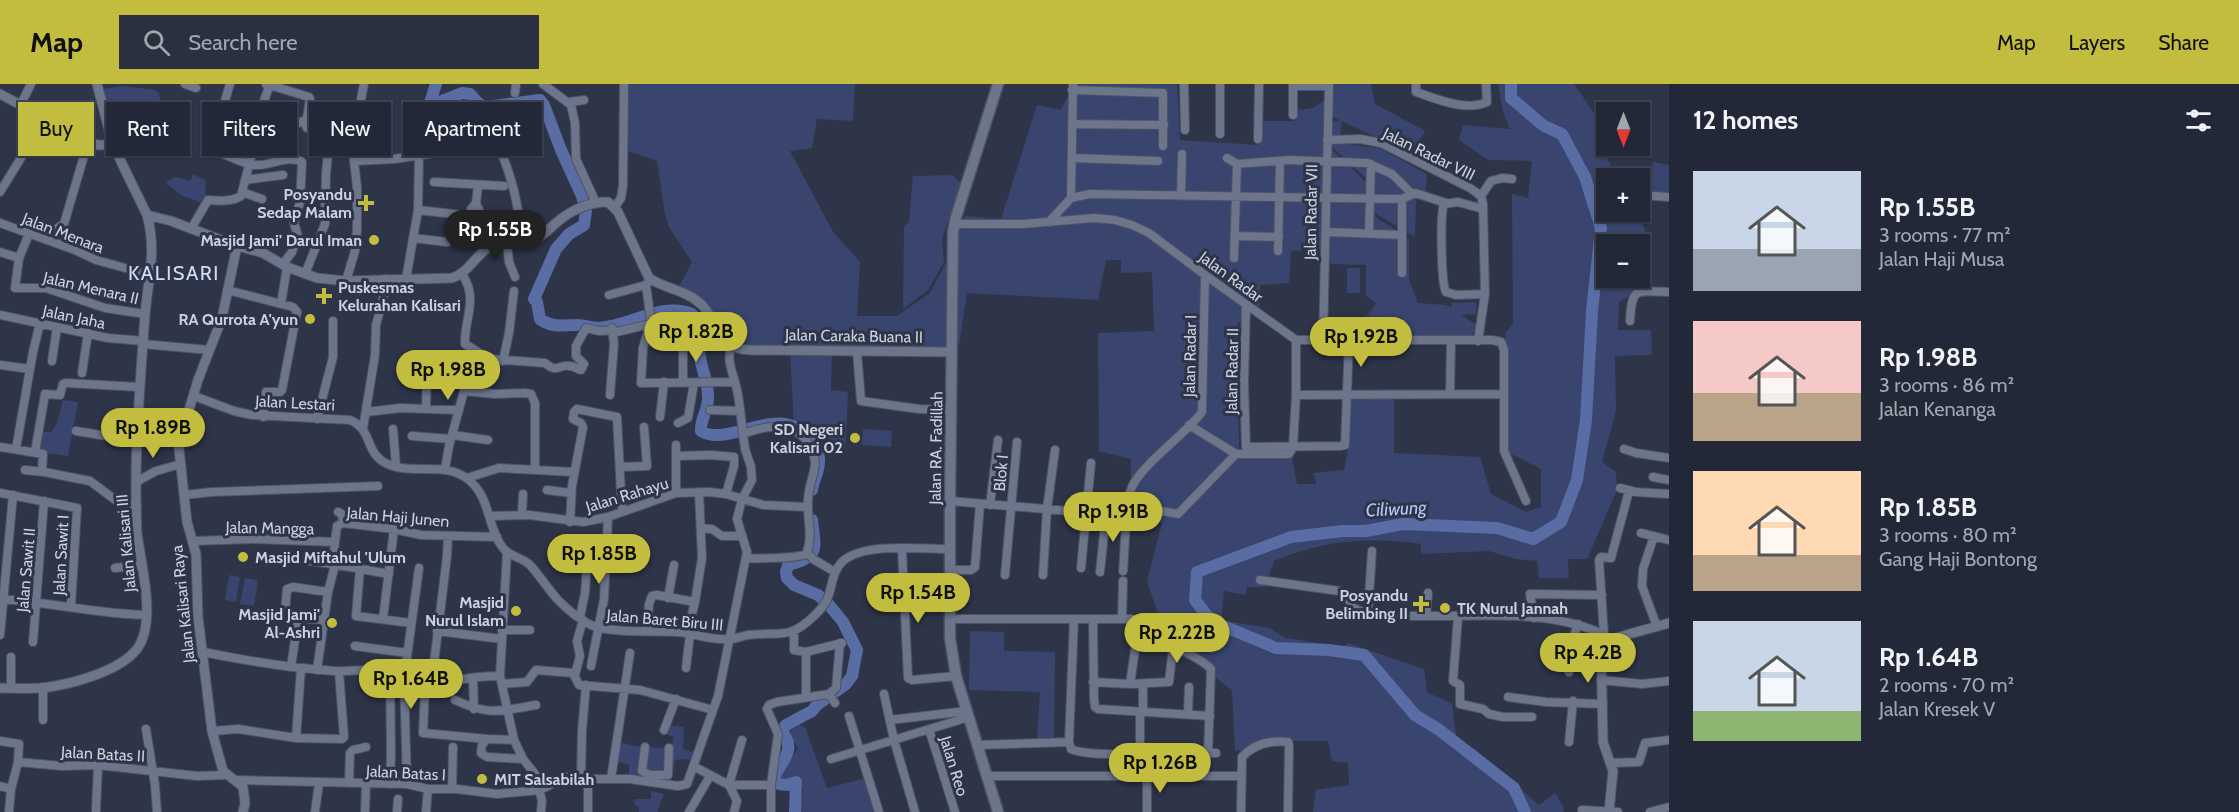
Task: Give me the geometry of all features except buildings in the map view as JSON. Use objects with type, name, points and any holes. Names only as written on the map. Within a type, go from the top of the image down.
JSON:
[{"type":"main road","name":"Jalan RA. Fadillah","points":[[998,84],[954,224],[950,501],[951,650],[956,676],[998,812]]},
{"type":"street","points":[[22,102],[31,84]]},
{"type":"street","points":[[97,84],[106,118]]},
{"type":"street","points":[[185,84],[195,88]]},
{"type":"street","points":[[230,84],[217,136],[216,150],[250,164],[272,164],[287,158],[302,160],[300,202],[294,223],[298,236],[285,266],[281,304]]},
{"type":"street","points":[[346,281],[355,251],[357,230],[355,161],[352,144],[364,84]]},
{"type":"street","points":[[543,84],[569,102],[575,123],[576,159],[594,204]]},
{"type":"street","points":[[615,207],[622,193],[624,84]]},
{"type":"street","points":[[1184,84],[1185,130]]},
{"type":"street","points":[[1220,84],[1220,134]]},
{"type":"street","points":[[1258,140],[1259,84]]},
{"type":"street","points":[[1416,84],[1416,92],[1454,104],[1471,105],[1487,102],[1486,84]]},
{"type":"street","points":[[263,102],[268,85],[310,98],[305,120],[307,128],[320,130],[323,143],[329,143],[325,224],[305,274]]},
{"type":"street","points":[[1293,114],[1293,85],[1329,85]]},
{"type":"street","name":"Jalan Radar VII","points":[[1323,340],[1329,85]]},
{"type":"street","points":[[1071,198],[1072,87],[1162,93],[1163,146]]},
{"type":"street","points":[[0,94],[18,105]]},
{"type":"street","points":[[569,102],[584,100]]},
{"type":"street","points":[[297,123],[305,120]]},
{"type":"street","points":[[1072,124],[1164,125]]},
{"type":"street","name":"Jalan Radar VIII","points":[[1327,140],[1360,139],[1381,143],[1461,183],[1480,196],[1483,209],[1485,294],[1478,341]]},
{"type":"street","points":[[1181,195],[1182,154]]},
{"type":"street","points":[[0,192],[22,156]]},
{"type":"street","points":[[52,241],[56,229],[64,224],[84,156]]},
{"type":"street","points":[[118,156],[147,215],[263,253],[305,274],[346,281],[442,279],[462,274],[479,255],[494,245],[520,243],[538,238],[564,216],[581,207],[608,202],[615,207],[648,282],[650,323],[643,348],[640,382],[735,382]]},
{"type":"street","points":[[191,229],[206,201],[236,199],[241,196],[252,156]]},
{"type":"street","points":[[355,161],[408,156]]},
{"type":"street","points":[[406,279],[418,210],[419,156]]},
{"type":"street","points":[[502,156],[520,221],[520,243]]},
{"type":"street","points":[[1072,158],[1158,161]]},
{"type":"street","points":[[1227,158],[1237,164],[1280,161],[1371,164],[1400,179],[1412,194]]},
{"type":"street","points":[[1278,251],[1280,161]]},
{"type":"street","points":[[1234,258],[1237,164]]},
{"type":"street","points":[[1369,233],[1371,164]]},
{"type":"street","points":[[245,180],[260,180],[283,175]]},
{"type":"street","points":[[1480,196],[1491,180],[1512,179]]},
{"type":"street","points":[[434,182],[504,186]]},
{"type":"street","points":[[478,186],[476,203],[471,209],[470,219],[481,216],[494,245]]},
{"type":"street","points":[[242,192],[262,199]]},
{"type":"street","points":[[1049,222],[1071,198],[1090,194],[1402,199],[1412,194],[1421,194],[1446,203],[1458,202],[1483,209]]},
{"type":"street","points":[[1654,196],[1669,197]]},
{"type":"street","points":[[1402,199],[1402,273]]},
{"type":"street","points":[[1446,203],[1442,212],[1445,290],[1452,294],[1485,294]]},
{"type":"street","points":[[418,210],[462,215]]},
{"type":"street","name":"Jalan Kalisari III","points":[[0,688],[42,687],[90,676],[129,657],[144,636],[147,615],[137,533],[136,482],[139,387],[153,248],[147,215]]},
{"type":"street","name":"Jalan Radar","points":[[954,224],[1003,225],[1094,218],[1115,220],[1132,225],[1149,233],[1246,306],[1296,340]]},
{"type":"street","name":"Jalan Menara","points":[[0,224],[52,241],[96,260],[151,275]]},
{"type":"street","points":[[1329,232],[1402,235]]},
{"type":"street","name":"Jalan Menara II","points":[[29,234],[19,258],[15,288],[46,288],[105,308],[145,314]]},
{"type":"street","points":[[1235,236],[1279,237]]},
{"type":"street","points":[[413,238],[447,242]]},
{"type":"street","points":[[507,243],[508,262],[515,278]]},
{"type":"street","name":"Jalan Kalisari Raya","points":[[237,246],[222,318],[208,350],[180,436],[187,522],[197,567],[198,617],[212,731],[222,767],[230,777],[242,784],[244,789],[243,812]]},
{"type":"street","points":[[0,252],[19,258]]},
{"type":"street","points":[[462,274],[469,285],[471,294],[465,344],[481,355],[503,361],[545,363],[555,369],[572,366],[581,370],[584,364],[576,356],[576,349],[586,328],[599,331],[613,330],[650,323]]},
{"type":"street","name":"Jalan Radar I","points":[[1123,571],[1131,490],[1135,482],[1200,414],[1203,405],[1204,275]]},
{"type":"street","points":[[385,279],[385,291],[376,325],[375,355],[363,428],[375,454],[386,463],[396,466],[445,469],[467,478],[483,498],[496,537],[507,552],[501,680],[514,740],[523,759],[535,774],[540,790],[541,812]]},
{"type":"street","points":[[609,295],[648,282],[683,292],[698,301],[712,317],[731,347],[730,368],[735,382],[752,476],[742,499],[737,519],[746,547],[746,558],[720,687],[687,784],[678,786],[650,778],[642,771],[645,747]]},
{"type":"street","points":[[227,290],[295,308],[296,321],[282,390],[266,392],[263,417]]},
{"type":"street","points":[[503,361],[510,333],[514,291]]},
{"type":"street","points":[[1630,321],[1631,299],[1634,295],[1646,291],[1669,292]]},
{"type":"street","name":"Jalan Radar II","points":[[1246,306],[1244,384],[1246,447],[1293,447]]},
{"type":"street","name":"Jalan Jaha","points":[[0,315],[108,338],[208,350]]},
{"type":"street","points":[[317,419],[333,357],[333,321]]},
{"type":"street","points":[[16,449],[40,323]]},
{"type":"street","points":[[52,361],[57,327]]},
{"type":"street","points":[[610,395],[613,330]]},
{"type":"street","points":[[82,373],[88,333]]},
{"type":"street","points":[[1189,425],[1236,454],[1288,455],[1293,447],[1296,340],[1496,341],[1502,343],[1504,347],[1505,454],[1526,501]]},
{"type":"street","points":[[1293,447],[1342,446],[1346,443],[1349,340]]},
{"type":"street","points":[[1450,394],[1451,341]]},
{"type":"street","points":[[683,343],[683,383]]},
{"type":"street","name":"Jalan Caraka Buana II","points":[[731,347],[750,350],[952,352]]},
{"type":"street","points":[[857,352],[861,401],[919,409],[951,410]]},
{"type":"street","points":[[445,469],[464,391],[481,355]]},
{"type":"street","points":[[0,365],[30,369]]},
{"type":"street","points":[[414,369],[468,381]]},
{"type":"street","points":[[426,408],[427,372]]},
{"type":"street","points":[[660,417],[664,382]]},
{"type":"street","points":[[678,423],[688,418],[694,382]]},
{"type":"street","points":[[35,452],[44,395],[60,395],[66,383],[139,387]]},
{"type":"street","points":[[464,391],[531,394],[536,403],[535,469]]},
{"type":"street","points":[[1296,395],[1503,394]]},
{"type":"street","name":"Jalan Lestari","points":[[194,396],[234,411],[263,417],[350,420],[363,428]]},
{"type":"street","points":[[367,412],[400,408],[459,410]]},
{"type":"street","points":[[570,522],[571,493],[583,427],[581,423],[574,420],[575,409],[617,417],[622,512]]},
{"type":"street","points":[[710,410],[740,411]]},
{"type":"street","points":[[620,467],[647,466],[644,427]]},
{"type":"street","points":[[743,432],[774,427],[789,429],[804,437],[811,448],[815,464],[809,483],[807,507],[809,556]]},
{"type":"street","points":[[393,429],[396,466]]},
{"type":"street","points":[[76,431],[137,441]]},
{"type":"street","points":[[412,436],[488,440]]},
{"type":"street","points":[[990,505],[998,440]]},
{"type":"street","name":"Blok I","points":[[1005,575],[1017,442]]},
{"type":"street","points":[[676,446],[676,493]]},
{"type":"street","points":[[0,447],[44,455],[42,468],[44,472]]},
{"type":"street","points":[[1624,448],[1636,453],[1669,458]]},
{"type":"street","points":[[1043,575],[1047,509],[1055,450]]},
{"type":"street","points":[[1129,506],[1178,514],[1236,454]]},
{"type":"street","points":[[677,456],[734,457],[734,466],[726,494]]},
{"type":"street","points":[[1081,568],[1091,463]]},
{"type":"street","points":[[136,482],[156,471],[181,464]]},
{"type":"street","points":[[467,478],[499,468],[574,472]]},
{"type":"street","points":[[25,470],[84,479],[98,486],[118,502],[137,506]]},
{"type":"street","points":[[1653,477],[1669,480]]},
{"type":"street","points":[[184,495],[378,486]]},
{"type":"street","points":[[1620,488],[1629,491],[1669,494]]},
{"type":"street","points":[[548,490],[571,493]]},
{"type":"street","points":[[1582,810],[1612,812],[1613,771],[1603,742],[1600,650],[1605,637],[1600,558],[1611,558],[1629,491]]},
{"type":"street","points":[[686,668],[688,633],[702,552],[699,492]]},
{"type":"street","name":"Jalan Rahayu","points":[[490,516],[547,516],[570,522],[583,522],[608,517],[676,493],[699,492],[726,494],[770,506],[807,507]]},
{"type":"street","points":[[0,493],[44,501]]},
{"type":"street","points":[[522,515],[523,494]]},
{"type":"street","points":[[0,635],[13,495]]},
{"type":"street","name":"Jalan Sawit I","points":[[44,501],[75,507],[78,511],[71,606]]},
{"type":"street","name":"Jalan Sawit II","points":[[33,642],[44,501]]},
{"type":"street","points":[[950,501],[1128,516]]},
{"type":"street","points":[[950,570],[971,570],[975,567],[980,504]]},
{"type":"street","points":[[338,512],[342,514],[343,524]]},
{"type":"street","points":[[1100,572],[1106,514]]},
{"type":"street","points":[[591,666],[604,599],[608,517]]},
{"type":"street","name":"Jalan Haji Junen","points":[[336,530],[339,524],[343,524],[394,528],[421,535],[496,537]]},
{"type":"street","points":[[382,619],[394,528]]},
{"type":"street","points":[[701,528],[712,529],[722,536],[742,536]]},
{"type":"street","name":"Jalan Mangga","points":[[193,541],[253,539],[335,542],[336,530]]},
{"type":"street","points":[[1641,533],[1669,540]]},
{"type":"street","points":[[448,536],[423,733],[514,740]]},
{"type":"street","points":[[1654,537],[1642,576],[1642,586],[1657,627]]},
{"type":"street","points":[[317,670],[334,564],[335,542]]},
{"type":"street","points":[[588,549],[585,593],[577,641],[580,656],[575,675],[578,684],[626,688],[713,710]]},
{"type":"street","points":[[771,812],[771,785],[778,734],[767,712],[769,705],[806,697],[831,697],[836,688],[842,643],[806,652],[794,650],[794,632],[825,604],[835,572],[844,560],[875,550],[950,549]]},
{"type":"street","points":[[902,550],[908,678],[912,680],[956,676]]},
{"type":"street","points":[[1368,611],[1372,551]]},
{"type":"street","name":"Jalan Baret Biru III","points":[[507,552],[529,564],[560,602],[597,627],[688,633],[728,640],[749,635],[794,632]]},
{"type":"street","points":[[746,558],[809,556],[835,572]]},
{"type":"street","points":[[288,558],[389,574]]},
{"type":"street","points":[[115,568],[142,565]]},
{"type":"street","points":[[668,598],[674,565]]},
{"type":"street","points":[[360,568],[355,615],[411,623]]},
{"type":"street","points":[[407,784],[404,679],[419,568]]},
{"type":"street","points":[[1260,580],[1339,591],[1346,594],[1354,609],[1399,616],[1510,615],[1578,624],[1605,637],[1627,636],[1669,623]]},
{"type":"street","points":[[1122,620],[1123,581]]},
{"type":"street","points":[[324,620],[297,618],[285,613],[286,592],[289,588],[328,592]]},
{"type":"street","points":[[1426,616],[1428,593]]},
{"type":"street","points":[[1534,618],[1530,594],[1602,596]]},
{"type":"street","points":[[647,631],[651,598],[655,595],[695,603]]},
{"type":"street","points":[[2,599],[71,606],[119,614],[147,615]]},
{"type":"street","points":[[1458,617],[1453,681],[1460,686],[1460,704],[1483,708],[1489,714],[1503,717],[1532,717]]},
{"type":"street","points":[[291,667],[297,618]]},
{"type":"street","points":[[950,619],[1122,620],[1141,622],[1142,638]]},
{"type":"street","points":[[1074,620],[1069,742],[1071,749],[1077,752],[1212,753],[1211,669],[1156,639],[1142,638],[1137,642],[1130,684]]},
{"type":"street","points":[[1094,620],[1093,682],[1094,704],[1098,709],[1210,716]]},
{"type":"street","points":[[1569,672],[1570,647],[1578,624]]},
{"type":"street","points":[[502,630],[530,630]]},
{"type":"street","points":[[437,631],[502,639]]},
{"type":"street","points":[[355,646],[407,653]]},
{"type":"street","points":[[1093,682],[1130,684],[1170,682],[1173,648]]},
{"type":"street","points":[[203,652],[252,663],[317,670],[339,672],[366,669],[390,672],[428,687],[441,687],[460,680],[473,679],[527,682],[536,670],[575,675]]},
{"type":"street","points":[[806,652],[806,697]]},
{"type":"street","points":[[611,779],[630,653]]},
{"type":"street","points":[[11,657],[11,688]]},
{"type":"street","points":[[296,738],[301,668]]},
{"type":"street","points":[[212,731],[238,729],[296,738],[342,740],[344,736],[339,672]]},
{"type":"street","points":[[390,672],[392,753],[390,784]]},
{"type":"street","points":[[473,679],[474,709]]},
{"type":"street","points":[[1601,680],[1642,684],[1669,681]]},
{"type":"street","points":[[1140,753],[1143,684]]},
{"type":"street","points":[[586,685],[582,731],[588,812]]},
{"type":"street","points":[[42,687],[43,720]]},
{"type":"street","points":[[1188,714],[1189,687]]},
{"type":"street","points":[[884,694],[894,740],[915,812]]},
{"type":"street","points":[[1508,697],[1546,702],[1573,701],[1584,704],[1603,704]]},
{"type":"street","points":[[664,730],[676,699]]},
{"type":"street","points":[[455,700],[474,709],[488,711],[536,705]]},
{"type":"street","points":[[1569,742],[1573,701]]},
{"type":"street","points":[[890,720],[968,714]]},
{"type":"street","points":[[831,759],[929,729],[968,714]]},
{"type":"street","points":[[849,716],[879,812]]},
{"type":"street","points":[[146,729],[157,812]]},
{"type":"street","name":"Jalan Reo","points":[[929,729],[955,812]]},
{"type":"street","points":[[486,739],[482,747],[483,756],[523,759]]},
{"type":"street","points":[[734,812],[737,801],[729,785],[742,740]]},
{"type":"street","points":[[1610,763],[1639,762],[1645,743],[1669,740]]},
{"type":"street","points":[[0,741],[19,744],[9,812]]},
{"type":"street","points":[[978,745],[1069,742]]},
{"type":"street","points":[[1241,812],[1242,759],[1245,754],[1263,743],[1288,742],[1288,812]]},
{"type":"street","points":[[349,783],[350,753],[366,747]]},
{"type":"street","points":[[452,789],[453,747]]},
{"type":"street","points":[[540,790],[566,777],[611,779],[668,775],[669,748]]},
{"type":"street","name":"Jalan Batas II","points":[[18,762],[62,766],[98,765],[197,776],[230,777]]},
{"type":"street","points":[[96,810],[98,765]]},
{"type":"street","points":[[694,767],[729,785],[771,785]]},
{"type":"street","points":[[689,812],[710,776]]},
{"type":"street","points":[[987,776],[1242,776]]},
{"type":"street","points":[[1147,776],[1148,812]]},
{"type":"street","name":"Jalan Batas I","points":[[230,777],[318,783],[407,784],[428,789],[497,794],[540,790]]},
{"type":"street","points":[[315,812],[318,783]]},
{"type":"street","points":[[365,812],[366,784]]},
{"type":"street","points":[[0,786],[11,789]]},
{"type":"street","points":[[426,812],[428,789]]},
{"type":"street","points":[[397,812],[398,799]]},
{"type":"street","points":[[1650,812],[1669,807]]},
{"type":"shaded area","points":[[625,84],[855,84],[853,121],[817,119],[812,148],[790,151],[833,232],[860,262],[857,316],[897,316],[930,293],[955,246],[965,216],[1001,219],[1037,105],[1060,110],[1076,84],[1177,84],[1180,140],[1258,145],[1260,121],[1294,121],[1297,110],[1313,108],[1332,96],[1333,84],[1371,84],[1375,104],[1425,131],[1411,154],[1342,121],[1340,138],[1330,137],[1331,121],[1341,121],[1330,115],[1328,146],[1367,183],[1365,210],[1409,239],[1409,280],[1418,303],[1446,305],[1451,308],[1452,303],[1476,302],[1476,314],[1461,315],[1477,325],[1471,339],[1353,336],[1376,303],[1366,296],[1366,265],[1332,264],[1322,249],[1291,251],[1289,283],[1260,285],[1260,305],[1237,324],[1239,450],[1291,453],[1297,484],[1316,484],[1314,473],[1344,470],[1348,448],[1350,391],[1394,393],[1394,453],[1480,457],[1491,494],[1526,512],[1541,507],[1541,469],[1507,452],[1505,333],[1513,324],[1512,194],[1528,198],[1532,161],[1488,160],[1459,140],[1463,125],[1510,129],[1503,112],[1498,84],[1574,84],[1596,116],[1596,156],[1608,156],[1612,168],[1596,168],[1596,222],[1641,222],[1647,234],[1596,234],[1596,288],[1635,288],[1635,293],[1619,302],[1618,330],[1651,330],[1652,355],[1615,356],[1616,411],[1602,462],[1616,472],[1617,490],[1587,559],[1568,559],[1569,578],[1539,578],[1537,561],[1516,559],[1489,551],[1421,554],[1421,544],[1383,540],[1328,545],[1291,554],[1274,561],[1265,587],[1247,587],[1246,595],[1224,591],[1221,620],[1269,628],[1286,638],[1344,647],[1348,643],[1424,669],[1427,692],[1452,704],[1457,743],[1475,749],[1539,805],[1555,793],[1564,812],[1313,812],[1316,790],[1349,785],[1348,763],[1332,761],[1328,741],[1280,741],[1279,737],[1267,737],[1264,748],[1235,751],[1232,690],[1175,647],[1180,635],[1158,614],[1147,581],[1162,523],[1130,510],[1131,459],[1099,451],[1098,333],[1154,331],[1152,272],[1121,273],[1121,260],[1106,260],[1098,300],[967,293],[959,345],[915,352],[832,349],[831,390],[848,392],[845,455],[819,452],[806,433],[794,426],[790,350],[741,346],[745,338],[727,322],[718,325],[712,312],[703,301],[679,287],[692,262],[669,227],[657,161],[628,151]]},
{"type":"shaded area","points":[[123,86],[155,90],[159,93],[160,101],[106,102],[106,106],[102,89]]},
{"type":"shaded area","points":[[1333,143],[1379,148],[1427,174],[1425,197],[1416,200],[1415,237],[1368,209],[1370,182],[1332,147]]},
{"type":"shaded area","points":[[1653,162],[1669,165],[1669,195],[1650,202],[1650,178]]},
{"type":"shaded area","points":[[193,174],[206,181],[205,193],[210,198],[199,202],[181,195],[165,182],[176,177],[190,181]]},
{"type":"shaded area","points":[[953,175],[962,185],[942,238],[944,262],[928,290],[903,309],[904,226],[909,222],[913,176]]},
{"type":"shaded area","points":[[1347,268],[1360,268],[1360,293],[1347,293]]},
{"type":"shaded area","points":[[63,400],[78,402],[68,456],[40,452],[37,450],[43,432],[52,432]]},
{"type":"shaded area","points":[[863,429],[892,431],[891,447],[862,445]]},
{"type":"shaded area","points":[[229,575],[240,577],[236,602],[225,600]]},
{"type":"shaded area","points":[[245,578],[258,580],[254,606],[240,604]]},
{"type":"shaded area","points":[[970,631],[1004,632],[1004,651],[1055,652],[1054,739],[1037,739],[1040,692],[969,690]]},
{"type":"shaded area","points":[[665,725],[684,727],[683,749],[693,752],[691,759],[675,760],[671,783],[629,780],[629,765],[618,762],[619,742],[635,746],[671,749],[674,737],[663,733]]},
{"type":"shaded area","points":[[799,725],[805,727],[827,788],[867,778],[876,812],[800,812],[803,789],[799,781],[792,783],[783,781],[780,775],[798,749],[788,736],[791,730]]},
{"type":"shaded area","points":[[651,791],[664,794],[657,812],[639,812],[634,799],[651,799]]},
{"type":"waterway","points":[[436,84],[429,106],[462,93],[470,94],[478,103],[486,107],[540,100],[544,105],[582,196],[586,211],[584,225],[569,234],[556,249],[534,299],[537,302],[540,319],[553,325],[598,328],[622,324],[657,312],[681,311],[692,314],[708,393],[708,403],[701,431],[712,435],[726,434],[769,424],[784,424],[797,428],[811,441],[819,457],[812,490]]},
{"type":"waterway","name":"Ciliwung","points":[[1511,84],[1511,98],[1544,126],[1562,134],[1585,177],[1601,228],[1592,311],[1586,420],[1577,480],[1561,522],[1533,539],[1497,528],[1403,524],[1366,531],[1343,531],[1291,537],[1197,572],[1195,600],[1211,621],[1276,648],[1329,650],[1364,655],[1415,715],[1438,729],[1514,788],[1525,812]]},
{"type":"waterway","points":[[795,812],[796,782],[782,785],[776,783],[774,778],[787,755],[788,744],[782,732],[786,725],[812,711],[846,684],[852,676],[857,650],[843,622],[829,605],[818,595],[794,585],[787,578],[788,565],[806,559],[814,550],[812,520]]},
{"type":"place","name":"Posyandu Sedap Malam","points":[[366,203]]},
{"type":"place","name":"Masjid Jami' Darul Iman","points":[[374,240]]},
{"type":"place","name":"Puskesmas Kelurahan Kalisari","points":[[324,296]]},
{"type":"place","name":"RA Qurrota A'yun","points":[[310,319]]},
{"type":"place","name":"SD Negeri Kalisari 02","points":[[855,438]]},
{"type":"place","name":"Masjid Miftahul 'Ulum","points":[[243,557]]},
{"type":"place","name":"Posyandu Belimbing II","points":[[1421,604]]},
{"type":"place","name":"TK Nurul Jannah","points":[[1445,608]]},
{"type":"place","name":"Masjid Nurul Islam","points":[[516,611]]},
{"type":"place","name":"Masjid Jami' Al-Ashri","points":[[332,623]]},
{"type":"place","name":"MIT Salsabilah","points":[[482,779]]},
{"type":"district","name":"KALISARI","points":[[174,273]]}]
